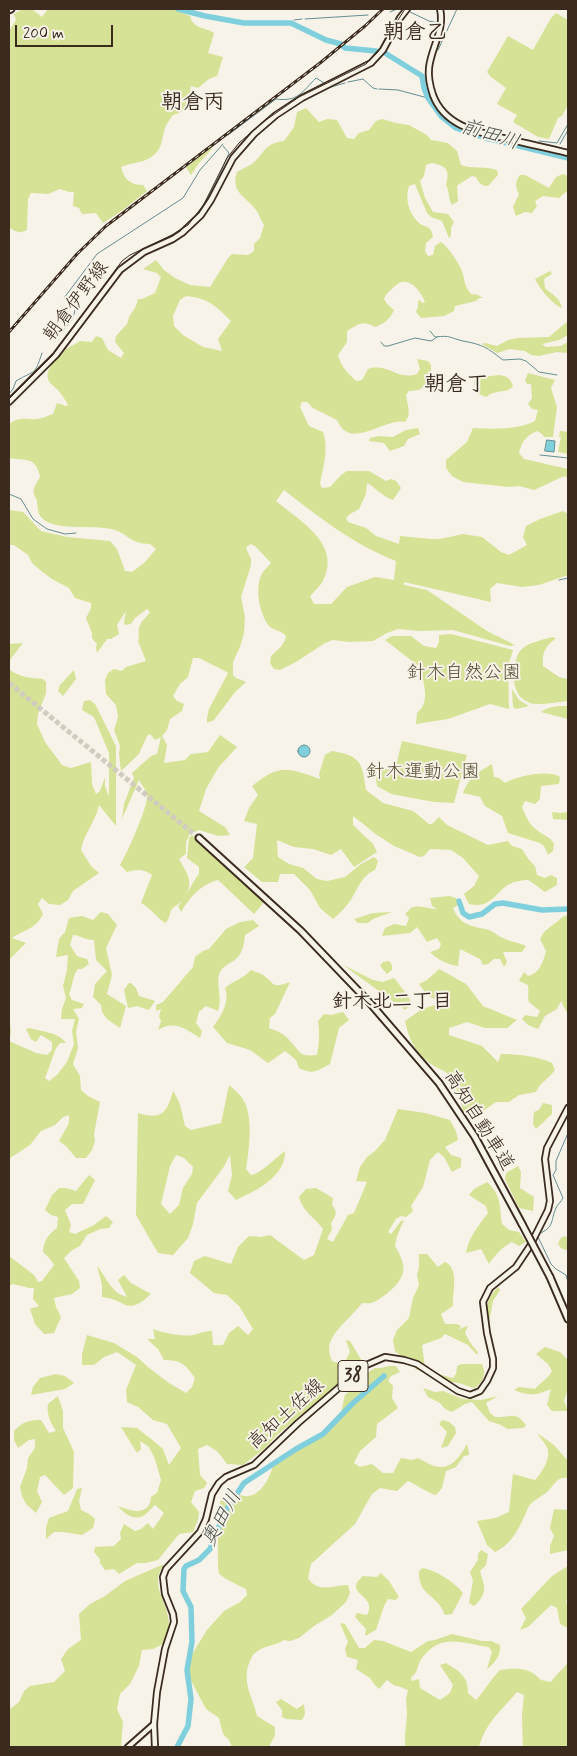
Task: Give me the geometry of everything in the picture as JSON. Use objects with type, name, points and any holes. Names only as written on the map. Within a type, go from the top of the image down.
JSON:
[{"type":"highway","name":"高知自動車道","points":[[199,838],[271,902],[330,960],[438,1082],[475,1137],[550,1277],[568,1319]]},
{"type":"main road","name":"朝倉伊野線","points":[[9,402],[56,355],[120,270],[144,252],[182,233],[201,215],[233,158],[254,134],[302,98],[371,63],[383,50],[407,9]]},
{"type":"main road","points":[[440,9],[441,28],[429,67],[429,78],[436,103],[444,113],[464,127],[477,132],[568,152]]},
{"type":"main road","name":"高知土佐線","points":[[156,1747],[154,1724],[160,1670],[174,1622],[165,1594],[163,1577],[166,1569],[200,1532],[206,1519],[212,1494],[219,1483],[226,1477],[254,1465],[298,1423],[364,1366],[385,1357],[417,1364],[458,1391],[470,1395],[480,1391],[493,1368],[483,1302],[490,1288],[516,1267],[530,1246],[548,1210],[550,1201],[545,1159],[547,1148],[568,1108]]},
{"type":"street","points":[[128,1747],[154,1724]]},
{"type":"green space","points":[[22,9],[32,9],[42,17],[48,9],[173,9],[190,16],[197,26],[214,33],[208,53],[223,57],[217,76],[209,79],[198,88],[191,86],[185,108],[173,115],[169,121],[165,128],[161,145],[153,156],[121,167],[128,180],[134,184],[143,185],[147,191],[103,223],[96,213],[82,214],[79,208],[73,206],[74,192],[60,189],[48,194],[31,193],[28,199],[27,230],[18,232],[9,227],[9,31],[16,20],[14,14]]},
{"type":"green space","points":[[556,13],[568,20],[568,105],[562,116],[558,118],[549,139],[538,137],[513,122],[517,115],[497,104],[506,88],[487,72],[508,36],[533,50],[551,18]]},
{"type":"green space","points":[[306,108],[319,122],[327,119],[337,120],[347,138],[354,139],[359,133],[369,130],[376,121],[382,119],[409,125],[427,135],[431,140],[448,143],[457,151],[461,165],[497,170],[498,175],[488,186],[482,185],[476,177],[472,176],[461,183],[457,186],[458,201],[452,205],[446,185],[448,176],[446,170],[444,167],[432,163],[426,165],[424,176],[420,181],[425,198],[433,212],[448,214],[454,222],[449,238],[442,221],[431,217],[427,213],[415,184],[409,186],[407,200],[409,209],[417,221],[429,228],[432,233],[433,237],[426,243],[425,251],[428,256],[433,255],[435,246],[441,242],[450,251],[458,264],[471,294],[483,298],[455,306],[454,311],[444,316],[421,318],[416,312],[418,301],[425,302],[417,288],[404,282],[395,286],[384,299],[394,310],[386,321],[375,327],[363,323],[347,331],[347,342],[338,355],[343,366],[356,381],[362,380],[368,369],[375,367],[410,376],[417,374],[420,369],[417,359],[428,361],[431,365],[429,384],[435,393],[431,394],[428,389],[423,387],[419,390],[409,391],[406,395],[409,412],[405,422],[388,424],[359,433],[350,433],[343,429],[337,420],[313,408],[307,402],[302,402],[300,407],[309,426],[323,432],[325,438],[325,458],[320,484],[322,488],[330,487],[347,471],[369,471],[386,481],[391,479],[396,481],[401,488],[393,500],[367,483],[366,494],[359,509],[346,518],[348,522],[366,528],[376,536],[399,544],[400,536],[440,539],[463,534],[482,537],[501,552],[509,555],[527,545],[523,537],[526,526],[563,511],[568,514],[568,575],[539,585],[522,587],[497,583],[490,589],[491,602],[404,582],[404,585],[427,590],[487,631],[515,645],[510,646],[453,630],[420,631],[398,629],[373,641],[349,642],[333,640],[280,670],[274,669],[270,663],[271,656],[282,645],[286,636],[269,626],[260,607],[258,592],[260,578],[271,563],[255,546],[250,544],[246,548],[251,559],[251,565],[241,597],[245,617],[244,633],[233,662],[233,675],[246,682],[235,692],[214,720],[207,723],[209,709],[228,673],[199,658],[193,658],[188,677],[180,684],[173,696],[177,701],[184,704],[182,711],[170,719],[167,730],[162,736],[167,745],[164,763],[185,760],[191,754],[208,752],[220,735],[237,747],[218,768],[206,789],[199,811],[225,827],[230,835],[218,836],[199,830],[190,834],[186,842],[186,854],[179,859],[189,878],[189,888],[183,900],[172,909],[165,923],[141,903],[152,875],[140,870],[127,872],[120,865],[137,829],[147,800],[147,794],[139,780],[122,819],[124,804],[134,778],[132,773],[151,756],[157,754],[161,737],[155,740],[150,734],[147,736],[139,754],[121,771],[120,746],[114,730],[118,717],[116,705],[106,694],[105,680],[108,673],[114,669],[122,671],[126,667],[146,661],[138,641],[141,624],[150,612],[147,609],[135,618],[131,624],[125,625],[126,611],[117,625],[119,634],[111,639],[107,639],[97,653],[97,644],[92,638],[86,618],[91,608],[91,603],[75,598],[69,588],[40,570],[32,563],[28,555],[14,545],[9,545],[9,510],[23,512],[41,531],[67,537],[110,541],[117,549],[125,571],[132,572],[144,563],[156,549],[150,544],[137,542],[111,529],[57,525],[43,519],[39,513],[34,495],[35,485],[40,477],[38,470],[29,461],[9,458],[9,424],[20,419],[39,419],[53,414],[57,403],[68,405],[57,389],[50,383],[48,373],[58,357],[68,348],[80,341],[92,342],[96,336],[102,338],[108,350],[121,358],[124,353],[115,342],[116,336],[127,324],[138,299],[155,293],[161,277],[157,273],[143,269],[156,260],[164,270],[175,278],[190,285],[210,287],[232,254],[248,255],[254,251],[254,244],[260,238],[264,225],[257,211],[238,190],[235,179],[237,172],[257,160],[268,146],[284,141],[294,127],[297,112]],"holes":[[[186,296],[206,301],[221,311],[231,321],[218,339],[222,351],[203,347],[183,335],[174,326],[173,316],[180,300]],[[284,490],[324,520],[365,547],[396,561],[394,580],[375,577],[347,587],[331,604],[314,604],[310,596],[323,581],[327,568],[327,556],[323,545],[316,535],[276,501]]]},
{"type":"green space","points":[[212,149],[191,175],[186,167]]},
{"type":"green space","points":[[563,174],[568,176],[567,191],[559,198],[543,196],[535,201],[537,206],[532,213],[525,212],[516,216],[513,207],[519,194],[516,184],[520,175],[525,175],[549,188],[556,177]]},
{"type":"green space","points":[[550,271],[552,274],[544,279],[545,288],[558,299],[562,308],[547,296],[535,279]]},
{"type":"green space","points":[[568,321],[568,335],[559,340],[542,344],[546,347],[561,346],[568,342],[568,353],[557,352],[539,356],[531,355],[525,351],[510,349],[497,353],[482,344],[497,346],[508,340],[518,338],[549,337]]},
{"type":"green space","points":[[528,373],[555,380],[551,388],[557,407],[553,437],[544,437],[537,431],[525,439],[519,453],[524,459],[568,469],[568,480],[566,476],[562,477],[534,490],[519,486],[509,487],[463,482],[452,476],[446,468],[446,460],[467,442],[473,428],[497,429],[521,426],[535,421],[538,410],[532,409],[528,404],[532,398],[531,384],[527,384],[525,380]]},
{"type":"green space","points":[[499,375],[511,381],[513,386],[509,390],[492,393],[486,397],[477,391],[474,381],[483,377]]},
{"type":"green space","points":[[418,428],[420,434],[408,439],[404,446],[390,451],[384,443],[369,441],[370,438],[379,436],[393,437],[406,430]]},
{"type":"green space","points":[[560,431],[568,432],[568,454],[558,452],[561,437],[559,437]]},
{"type":"green space","name":"針木自然公園","points":[[451,634],[513,650],[508,666],[509,709],[490,704],[448,719],[416,724],[417,713],[424,704],[425,698],[421,668],[385,640],[392,636],[411,636],[424,646],[436,648],[439,642],[439,635]]},
{"type":"green space","points":[[552,637],[556,638],[545,650],[543,666],[559,677],[568,679],[568,701],[543,704],[530,703],[519,696],[515,685],[516,659],[520,651],[526,646]]},
{"type":"green space","points":[[23,643],[9,661],[9,644]]},
{"type":"green space","points":[[9,669],[29,678],[43,679],[46,682],[46,693],[38,714],[37,724],[45,742],[62,765],[71,768],[91,762],[92,784],[96,794],[100,791],[105,777],[105,786],[109,797],[109,753],[94,717],[82,710],[84,701],[90,700],[95,704],[116,746],[116,826],[99,805],[81,850],[91,866],[99,873],[73,891],[68,900],[60,905],[49,904],[42,898],[38,904],[43,914],[37,923],[12,938],[26,943],[9,960]]},
{"type":"green space","points":[[74,670],[76,679],[63,696],[58,691],[60,685]]},
{"type":"green space","points":[[512,689],[519,700],[529,706],[516,709],[513,707]]},
{"type":"green space","points":[[568,706],[568,719],[541,712],[551,707]]},
{"type":"green space","name":"針木運動公園","points":[[402,741],[467,755],[454,803],[434,802],[391,794],[377,786],[374,768],[395,770]]},
{"type":"green space","points":[[332,751],[349,755],[358,762],[363,773],[366,790],[383,803],[413,811],[429,824],[432,824],[439,817],[447,825],[488,845],[508,841],[512,846],[522,849],[535,866],[537,875],[545,878],[551,875],[557,878],[557,885],[545,892],[528,880],[522,880],[506,886],[485,904],[469,904],[464,894],[474,886],[479,876],[463,858],[451,850],[430,849],[424,856],[420,857],[394,846],[353,816],[353,825],[373,844],[377,852],[354,867],[341,849],[331,855],[313,849],[294,847],[277,840],[278,857],[289,864],[303,868],[317,879],[327,881],[345,877],[361,864],[374,857],[378,861],[375,870],[363,879],[348,904],[333,919],[320,908],[310,890],[294,874],[280,874],[278,882],[262,882],[244,867],[253,858],[257,824],[244,821],[249,808],[258,795],[252,786],[270,774],[284,770],[300,772],[320,779],[319,774],[325,755]]},
{"type":"green space","points":[[492,764],[494,777],[499,778],[505,783],[532,774],[548,774],[560,777],[559,784],[541,786],[540,799],[535,804],[525,801],[522,807],[532,826],[554,844],[553,851],[548,855],[544,846],[540,843],[508,833],[502,816],[485,806],[480,797],[463,793],[474,776]]},
{"type":"green space","points":[[552,812],[568,812],[568,820],[553,819]]},
{"type":"green space","points":[[192,835],[265,901],[254,914],[218,880],[196,892],[181,912],[178,906],[199,874],[199,867],[187,858],[189,838]]},
{"type":"green space","points":[[449,896],[456,898],[460,904],[453,908],[463,922],[489,930],[506,939],[526,946],[522,952],[503,952],[507,962],[504,967],[500,959],[494,959],[488,964],[483,965],[480,959],[460,949],[458,966],[433,955],[430,952],[439,949],[441,944],[437,938],[427,942],[417,927],[410,933],[382,936],[385,928],[394,924],[406,926],[409,918],[405,914],[411,908],[437,909],[432,906],[430,898]]},
{"type":"green space","points":[[101,912],[108,914],[117,925],[106,948],[112,975],[107,994],[126,1006],[120,1028],[107,1019],[102,1012],[101,1005],[93,997],[95,984],[107,971],[96,960],[94,940],[73,935],[70,945],[77,956],[87,959],[89,964],[82,969],[78,969],[76,972],[69,994],[72,1000],[84,1004],[82,1008],[73,1009],[79,1019],[76,1032],[78,1048],[73,1064],[80,1076],[81,1090],[100,1102],[94,1134],[95,1141],[92,1150],[86,1158],[76,1158],[59,1141],[69,1123],[69,1115],[63,1117],[55,1125],[41,1131],[30,1145],[10,1158],[9,1162],[9,1041],[36,1053],[47,1055],[52,1050],[52,1042],[41,1035],[36,1042],[31,1039],[26,1029],[30,1028],[50,1033],[63,1039],[66,1043],[60,1043],[56,1048],[45,1078],[49,1081],[57,1075],[67,1062],[74,1044],[72,1031],[75,1019],[61,1019],[66,998],[63,986],[68,955],[56,957],[59,939],[65,932],[69,918],[82,916],[93,920]]},
{"type":"green space","points":[[392,912],[373,919],[368,923],[358,923],[354,919],[373,913]]},
{"type":"green space","points":[[568,915],[568,1015],[561,1001],[557,1009],[545,1016],[538,1029],[528,1025],[522,1019],[525,1015],[537,1017],[540,1011],[528,1000],[528,985],[519,981],[524,972],[528,976],[532,975],[544,959],[546,951],[540,939],[544,932]]},
{"type":"green space","points":[[253,920],[259,926],[245,935],[244,945],[240,954],[220,972],[218,981],[220,1001],[218,1011],[206,1006],[199,1012],[196,1023],[202,1031],[200,1038],[185,1029],[175,1026],[164,1027],[158,1030],[161,1021],[159,1017],[161,1009],[156,1011],[156,1005],[163,1002],[193,967],[195,957],[209,949],[226,929],[240,922]]},
{"type":"green space","points":[[389,961],[392,965],[392,970],[387,974],[380,966],[383,962]]},
{"type":"green space","points":[[343,965],[373,980],[383,982],[394,978],[409,997],[411,1005],[405,1010]]},
{"type":"green space","points":[[439,969],[466,984],[483,1006],[517,1020],[507,1028],[485,1028],[467,1022],[449,1028],[449,1035],[482,1046],[498,1062],[501,1054],[507,1054],[533,1057],[552,1063],[555,1070],[540,1085],[536,1092],[519,1095],[509,1102],[496,1102],[476,1116],[464,1113],[451,1078],[428,1062],[418,1052],[411,1041],[405,1021],[422,1009],[435,1005],[435,999],[428,996],[419,984],[427,980]]},
{"type":"green space","points":[[251,970],[263,975],[274,985],[290,982],[275,1014],[270,1018],[269,1028],[286,1036],[298,1051],[303,1054],[317,1055],[318,1021],[324,1014],[331,1015],[343,1012],[349,1020],[339,1028],[330,1064],[312,1072],[308,1071],[299,1068],[296,1060],[285,1051],[268,1063],[250,1050],[227,1043],[213,1027],[226,1004],[225,988]]},
{"type":"green space","points":[[129,983],[136,988],[139,996],[155,1001],[149,1010],[137,1006],[128,1008],[124,990]]},
{"type":"green space","points":[[9,1023],[10,1023],[11,1032],[9,1041]]},
{"type":"green space","points":[[229,1085],[242,1098],[249,1118],[250,1136],[246,1169],[251,1175],[255,1174],[285,1151],[281,1168],[261,1187],[236,1200],[228,1191],[232,1175],[230,1155],[223,1168],[197,1203],[188,1238],[173,1255],[158,1253],[136,1215],[138,1113],[153,1116],[162,1113],[168,1105],[173,1091],[180,1104],[185,1126],[191,1130],[221,1123]],"holes":[[[176,1155],[184,1158],[193,1167],[192,1174],[183,1188],[179,1205],[170,1214],[161,1204],[170,1166]]]},
{"type":"green space","points":[[543,1103],[552,1105],[552,1114],[536,1129],[533,1124],[534,1112],[539,1110]]},
{"type":"green space","points":[[398,1109],[425,1113],[450,1120],[458,1140],[445,1147],[451,1155],[461,1158],[461,1167],[452,1172],[444,1157],[438,1152],[430,1160],[423,1187],[411,1206],[413,1211],[406,1217],[401,1216],[396,1219],[388,1232],[391,1234],[401,1221],[404,1220],[395,1246],[403,1265],[402,1277],[392,1290],[382,1297],[372,1303],[362,1303],[333,1337],[329,1349],[332,1361],[343,1365],[350,1352],[346,1340],[350,1341],[362,1361],[331,1394],[307,1410],[277,1435],[264,1449],[243,1465],[227,1464],[218,1452],[207,1445],[198,1449],[200,1475],[207,1483],[204,1488],[195,1491],[191,1502],[199,1512],[193,1532],[179,1534],[158,1560],[137,1563],[119,1574],[114,1569],[105,1570],[94,1552],[95,1547],[114,1546],[121,1539],[120,1533],[124,1524],[135,1531],[148,1523],[153,1529],[164,1513],[155,1505],[144,1515],[136,1518],[125,1514],[118,1506],[133,1511],[147,1508],[151,1497],[157,1493],[161,1480],[155,1459],[149,1447],[140,1441],[141,1449],[137,1453],[121,1427],[137,1428],[151,1439],[163,1449],[169,1465],[181,1448],[167,1424],[153,1420],[138,1407],[127,1402],[126,1390],[136,1365],[117,1352],[104,1357],[94,1365],[82,1365],[82,1354],[87,1335],[114,1343],[137,1357],[169,1383],[186,1393],[192,1387],[195,1378],[182,1364],[164,1360],[158,1349],[147,1339],[155,1339],[153,1329],[181,1335],[212,1331],[213,1345],[223,1345],[229,1333],[238,1326],[248,1335],[253,1329],[239,1306],[227,1295],[214,1293],[190,1273],[194,1261],[205,1256],[231,1264],[238,1247],[249,1236],[261,1237],[270,1235],[304,1260],[314,1255],[323,1229],[306,1211],[301,1202],[299,1197],[306,1189],[316,1188],[333,1198],[332,1205],[336,1214],[331,1223],[332,1229],[327,1239],[333,1242],[348,1215],[354,1213],[367,1182],[356,1181],[360,1167],[367,1157],[385,1140]]},
{"type":"green space","points":[[518,1166],[521,1172],[520,1188],[534,1197],[533,1211],[519,1208],[505,1179],[506,1173]]},
{"type":"green space","points":[[89,1175],[95,1180],[83,1204],[72,1204],[65,1210],[71,1225],[69,1232],[75,1234],[94,1225],[106,1216],[113,1222],[109,1228],[100,1229],[87,1235],[80,1246],[64,1258],[79,1281],[80,1288],[72,1294],[54,1298],[61,1317],[54,1333],[44,1334],[35,1324],[30,1309],[39,1306],[33,1299],[34,1288],[13,1284],[9,1286],[9,1256],[34,1275],[38,1282],[42,1281],[54,1265],[43,1252],[47,1238],[57,1228],[58,1217],[51,1215],[45,1210],[52,1195],[59,1188],[76,1191]]},
{"type":"green space","points":[[487,1182],[498,1196],[502,1224],[509,1230],[519,1232],[526,1242],[519,1246],[512,1242],[508,1244],[499,1251],[489,1264],[481,1249],[466,1253],[477,1227],[488,1213],[486,1206],[469,1195],[474,1189]]},
{"type":"green space","points":[[564,1236],[568,1238],[568,1251],[561,1248],[558,1244]]},
{"type":"green space","points":[[419,1254],[427,1254],[438,1267],[445,1262],[450,1265],[454,1276],[453,1306],[441,1314],[445,1324],[457,1324],[461,1326],[459,1330],[468,1326],[465,1333],[478,1352],[477,1355],[468,1345],[445,1334],[441,1338],[422,1345],[425,1367],[417,1370],[395,1351],[393,1340],[397,1330],[409,1318],[413,1298],[419,1285],[417,1275]]},
{"type":"green space","points":[[97,1266],[113,1289],[122,1295],[127,1297],[118,1280],[124,1275],[131,1283],[151,1294],[143,1301],[131,1306],[102,1297],[102,1285]]},
{"type":"green space","points":[[498,1287],[500,1290],[493,1301],[488,1328],[487,1306],[491,1296]]},
{"type":"green space","points":[[545,1347],[560,1352],[568,1360],[568,1388],[564,1401],[568,1411],[552,1411],[547,1405],[551,1389],[532,1394],[514,1390],[519,1387],[535,1389],[550,1374],[552,1371],[548,1364],[536,1354]]},
{"type":"green space","points":[[462,1364],[482,1364],[483,1378],[475,1388],[440,1379],[438,1374],[453,1378],[456,1374],[457,1366]]},
{"type":"green space","points":[[396,1366],[400,1372],[391,1376],[388,1381],[393,1386],[392,1398],[398,1408],[377,1424],[376,1437],[360,1451],[354,1463],[360,1467],[372,1464],[383,1473],[393,1473],[401,1458],[412,1460],[418,1458],[436,1466],[447,1466],[456,1460],[467,1444],[469,1455],[464,1456],[456,1467],[446,1471],[442,1488],[436,1495],[408,1481],[397,1491],[380,1488],[372,1494],[355,1524],[311,1564],[308,1578],[316,1586],[326,1588],[348,1585],[350,1593],[346,1602],[332,1615],[299,1638],[290,1641],[284,1640],[262,1648],[254,1654],[247,1673],[249,1691],[257,1716],[275,1727],[275,1735],[269,1747],[232,1747],[229,1740],[223,1734],[219,1718],[206,1709],[188,1675],[189,1659],[207,1630],[224,1611],[240,1602],[247,1595],[246,1589],[219,1573],[220,1502],[232,1492],[246,1496],[258,1492],[269,1477],[273,1462],[318,1439],[329,1429],[341,1412],[345,1395],[353,1386],[358,1386],[364,1375],[375,1368]]},
{"type":"green space","points":[[56,1374],[65,1376],[74,1383],[65,1389],[31,1395],[33,1387],[40,1378]]},
{"type":"green space","points":[[423,1388],[435,1392],[443,1391],[463,1399],[481,1400],[498,1396],[486,1403],[490,1413],[495,1417],[516,1416],[526,1425],[523,1428],[507,1429],[489,1421],[472,1402],[452,1412],[428,1397]]},
{"type":"green space","points":[[58,1396],[63,1411],[63,1428],[74,1452],[73,1488],[64,1495],[45,1475],[40,1477],[37,1491],[42,1502],[36,1513],[26,1504],[20,1487],[27,1468],[28,1458],[35,1448],[35,1439],[29,1440],[18,1448],[14,1440],[14,1431],[26,1422],[41,1420],[49,1433],[56,1431],[49,1418],[48,1404]]},
{"type":"green space","points":[[442,1420],[449,1422],[455,1427],[456,1433],[448,1446],[441,1448],[447,1432],[439,1424]]},
{"type":"green space","points":[[537,1433],[554,1445],[568,1461],[568,1478],[558,1480],[528,1507],[519,1528],[512,1538],[505,1546],[495,1552],[487,1545],[477,1521],[496,1518],[509,1512],[513,1474],[535,1480],[540,1474],[546,1462],[548,1450]]},
{"type":"green space","points":[[82,1488],[79,1501],[81,1510],[95,1519],[93,1528],[82,1535],[54,1532],[46,1539],[46,1528],[49,1518],[68,1511],[77,1489]]},
{"type":"green space","points":[[554,1509],[568,1510],[568,1550],[550,1554],[550,1546],[554,1536],[550,1528]]},
{"type":"green space","points":[[481,1550],[488,1554],[486,1565],[480,1571],[484,1590],[482,1597],[474,1606],[469,1603],[473,1581],[470,1572],[478,1560],[478,1554]]},
{"type":"green space","points":[[164,1564],[158,1580],[160,1594],[168,1616],[168,1630],[163,1644],[153,1649],[142,1650],[139,1666],[130,1684],[120,1694],[117,1709],[123,1722],[121,1747],[9,1747],[9,1710],[19,1702],[24,1691],[30,1686],[54,1682],[65,1671],[61,1659],[68,1649],[81,1640],[79,1614],[90,1604],[105,1596],[125,1581]]},
{"type":"green space","points":[[568,1566],[568,1597],[566,1601],[568,1607],[568,1628],[560,1624],[557,1608],[551,1605],[528,1627],[520,1630],[526,1618],[521,1609],[552,1576]]},
{"type":"green space","points":[[423,1568],[434,1571],[444,1577],[463,1593],[452,1614],[445,1615],[437,1602],[425,1591],[419,1571]]},
{"type":"green space","points":[[381,1573],[389,1581],[399,1597],[395,1600],[388,1599],[376,1630],[365,1636],[366,1629],[355,1617],[357,1613],[367,1615],[369,1608],[368,1603],[356,1587],[357,1582],[363,1576],[377,1577]]},
{"type":"green space","points":[[340,1623],[345,1624],[359,1648],[365,1648],[374,1640],[383,1641],[411,1652],[428,1641],[452,1634],[482,1641],[491,1641],[500,1645],[497,1659],[487,1669],[492,1652],[489,1647],[461,1642],[445,1642],[430,1650],[422,1658],[416,1673],[411,1678],[412,1681],[419,1679],[420,1688],[440,1700],[450,1693],[453,1685],[440,1665],[446,1663],[465,1678],[468,1693],[476,1700],[500,1670],[522,1669],[532,1673],[541,1680],[551,1682],[568,1662],[568,1747],[523,1747],[522,1716],[524,1695],[517,1692],[490,1724],[479,1747],[405,1747],[406,1699],[408,1690],[395,1686],[387,1680],[379,1689],[370,1678],[356,1669],[358,1660],[347,1657],[345,1649],[348,1642]]},
{"type":"green space","points":[[281,1699],[297,1709],[304,1704],[305,1714],[302,1720],[282,1717],[282,1710],[276,1702]]},
{"type":"water","points":[[547,440],[555,441],[554,452],[545,451]]},
{"type":"water","points":[[302,745],[306,745],[310,751],[306,757],[302,757],[298,753],[298,749]]},
{"type":"waterway","name":"前田川","points":[[178,9],[244,23],[291,23],[326,40],[341,44]]},
{"type":"waterway","points":[[390,12],[397,9]]},
{"type":"waterway","points":[[409,12],[412,9]]},
{"type":"waterway","points":[[438,50],[457,9]]},
{"type":"waterway","points":[[410,12],[429,21],[439,23]]},
{"type":"waterway","points":[[305,19],[368,15]]},
{"type":"waterway","points":[[294,20],[302,19]]},
{"type":"waterway","name":"前田川","points":[[343,46],[345,48],[376,51]]},
{"type":"waterway","name":"前田川","points":[[385,53],[422,76],[428,98],[441,116],[456,128],[482,137],[568,158]]},
{"type":"waterway","points":[[228,135],[276,99],[290,99],[299,95],[316,78],[324,83]]},
{"type":"waterway","points":[[348,82],[363,79],[373,88],[377,89]]},
{"type":"waterway","points":[[331,87],[345,83]]},
{"type":"waterway","points":[[379,89],[398,90],[428,98]]},
{"type":"waterway","points":[[539,141],[557,143],[568,124]]},
{"type":"waterway","points":[[560,144],[568,130]]},
{"type":"waterway","points":[[75,307],[64,298],[97,254],[183,198],[200,170],[223,144]]},
{"type":"waterway","points":[[168,237],[190,221],[206,201],[229,153],[223,146]]},
{"type":"waterway","points":[[55,337],[70,322],[75,310]]},
{"type":"waterway","points":[[430,331],[435,337],[447,337],[480,345],[503,360],[520,359],[526,361],[539,372],[557,375]]},
{"type":"waterway","points":[[381,342],[384,346],[388,346],[415,338],[431,341],[437,337]]},
{"type":"waterway","points":[[9,394],[16,381],[34,372],[42,353]]},
{"type":"waterway","points":[[540,455],[568,458]]},
{"type":"waterway","points":[[9,494],[21,499],[33,519],[47,529],[65,534],[76,533]]},
{"type":"waterway","points":[[559,580],[568,578]]},
{"type":"waterway","points":[[459,901],[463,913],[469,917],[482,914],[495,904],[503,903],[542,910],[568,909]]},
{"type":"waterway","points":[[568,1133],[556,1161],[556,1170],[553,1175],[563,1198],[554,1213],[550,1226],[539,1234],[538,1237],[551,1264],[566,1275],[568,1282]]},
{"type":"waterway","name":"奥田川","points":[[177,1747],[188,1726],[191,1699],[187,1670],[192,1642],[191,1607],[183,1591],[184,1569],[186,1566],[199,1560],[210,1549],[225,1512],[244,1483],[323,1434],[352,1404],[384,1376]]},
{"type":"tunnel","points":[[9,683],[199,838]]},
{"type":"tram line","points":[[9,399],[52,356],[122,261],[188,225],[203,206],[227,158],[239,143],[263,122],[299,97],[366,64],[377,53],[405,9]]},
{"type":"railway","points":[[9,332],[77,254],[106,226],[320,63],[383,9]]},
{"type":"district","name":"朝倉乙","points":[[415,34]]},
{"type":"district","name":"朝倉丙","points":[[193,104]]},
{"type":"district","name":"朝倉丁","points":[[456,386]]},
{"type":"district","name":"針木北二丁目","points":[[392,1003]]}]
